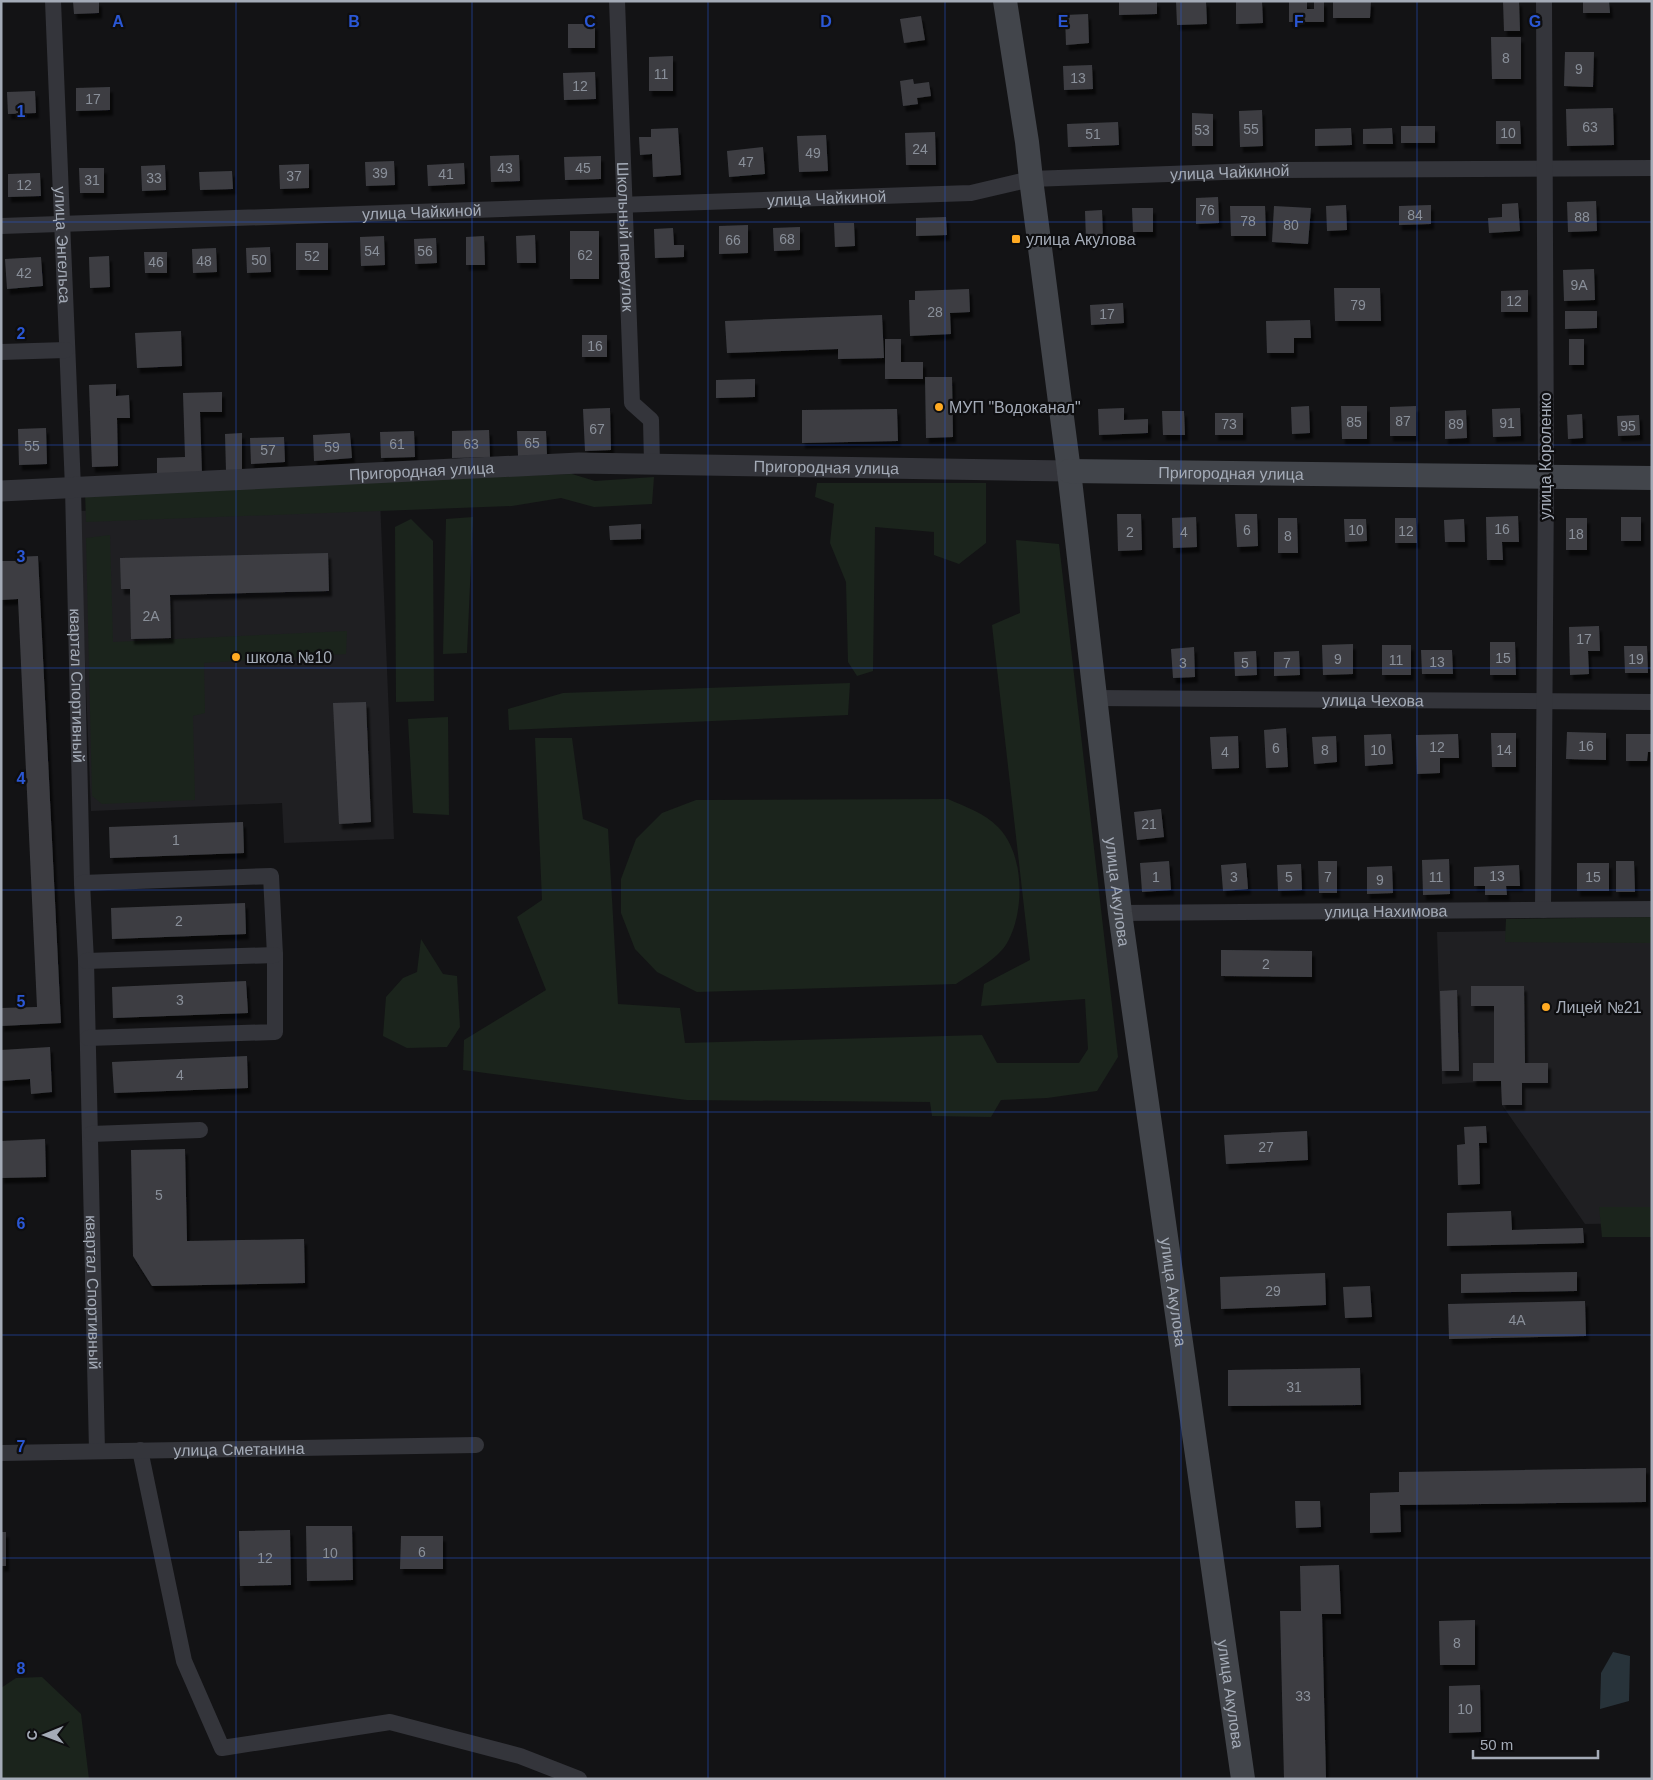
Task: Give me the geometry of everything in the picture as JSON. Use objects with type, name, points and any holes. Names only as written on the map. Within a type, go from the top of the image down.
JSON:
[{"type":"main road","name":"улица Акулова","points":[[1005,1],[1027,142],[1030,179],[1069,471],[1120,913],[1243,1779]]},
{"type":"main road","name":"Пригородная улица","points":[[1069,471],[1652,478]]},
{"type":"street","name":"улица Энгельса","points":[[53,1],[72,488]]},
{"type":"street","name":"Школьный переулок","points":[[618,1],[632,402],[651,420],[652,464]]},
{"type":"street","name":"улица Короленко","points":[[1543,910],[1546,478],[1544,1]]},
{"type":"street","name":"улица Чайкиной","points":[[1,226],[970,194],[1030,179],[1281,170],[1652,168]]},
{"type":"street","points":[[1,352],[66,350]]},
{"type":"street","name":"Пригородная улица","points":[[1,491],[579,463],[1069,471]]},
{"type":"street","name":"квартал Спортивный","points":[[72,488],[88,1038],[97,1451]]},
{"type":"street","name":"улица Чехова","points":[[1094,698],[1652,702]]},
{"type":"street","points":[[82,883],[271,876],[275,955],[275,1032],[88,1038]]},
{"type":"street","name":"улица Нахимова","points":[[1120,913],[1652,910]]},
{"type":"street","points":[[86,961],[275,955]]},
{"type":"street","points":[[90,1134],[200,1130]]},
{"type":"street","name":"улица Сметанина","points":[[1,1453],[476,1445]]},
{"type":"street","points":[[140,1450],[184,1661],[222,1748],[390,1722],[520,1756],[579,1779]]},
{"type":"shaded area","points":[[572,474],[595,481],[654,477],[652,504],[594,507],[561,498],[512,506],[86,522],[85,491]]},
{"type":"shaded area","points":[[817,483],[986,483],[986,543],[959,564],[934,555],[934,532],[875,527],[873,671],[857,676],[848,662],[846,582],[830,543],[834,504],[815,497]]},
{"type":"shaded area","name":"школа №10","points":[[380,499],[394,839],[284,843],[282,803],[91,811],[79,511]]},
{"type":"shaded area","points":[[473,517],[467,653],[443,654],[446,519]]},
{"type":"shaded area","points":[[411,519],[433,541],[434,701],[396,702],[395,527]]},
{"type":"shaded area","points":[[110,535],[113,642],[347,631],[346,654],[204,663],[205,713],[193,716],[195,800],[102,804],[92,796],[86,538]]},
{"type":"shaded area","points":[[1016,540],[1059,544],[1118,1057],[1097,1091],[1047,1098],[1001,1100],[991,1117],[932,1116],[930,1102],[687,1100],[463,1070],[464,1040],[546,990],[517,917],[542,900],[535,738],[572,738],[583,819],[608,829],[618,1004],[680,1008],[685,1043],[982,1035],[997,1063],[1079,1063],[1088,1049],[1085,999],[981,1006],[984,984],[1030,960],[992,625],[1020,613]]},
{"type":"shaded area","points":[[850,683],[848,715],[509,730],[508,709],[563,693]]},
{"type":"shaded area","points":[[448,717],[449,815],[413,813],[408,719]]},
{"type":"shaded area","points":[[948,799],[981,814],[998,827],[1007,838],[1013,852],[1019,884],[1017,916],[1007,943],[991,960],[956,984],[697,992],[657,972],[635,949],[621,913],[621,879],[636,839],[662,813],[696,800]]},
{"type":"shaded area","points":[[1652,917],[1652,943],[1505,942],[1506,919]]},
{"type":"shaded area","name":"Лицей №21","points":[[1652,929],[1652,1223],[1585,1224],[1502,1105],[1501,1081],[1442,1084],[1437,932]]},
{"type":"shaded area","points":[[421,939],[443,974],[457,976],[460,1027],[447,1047],[407,1048],[383,1036],[386,997],[403,978],[417,972]]},
{"type":"shaded area","points":[[1599,1207],[1652,1207],[1652,1237],[1602,1237]]},
{"type":"shaded area","points":[[1613,1652],[1630,1656],[1629,1701],[1600,1709],[1601,1673]]},
{"type":"shaded area","points":[[42,1677],[81,1714],[89,1779],[1,1779],[1,1688],[16,1678]]},
{"type":"building","points":[[73,1],[99,1],[99,13],[74,14]]},
{"type":"building","points":[[1119,1],[1157,1],[1157,14],[1119,15]]},
{"type":"building","points":[[1176,1],[1206,1],[1207,24],[1177,25]]},
{"type":"building","points":[[1236,1],[1262,1],[1263,23],[1236,24]]},
{"type":"building","points":[[1289,1],[1307,1],[1307,9],[1314,9],[1314,1],[1324,1],[1324,22],[1289,22]]},
{"type":"building","points":[[1333,1],[1371,1],[1370,18],[1333,18]]},
{"type":"building","points":[[1503,1],[1519,1],[1520,31],[1504,31]]},
{"type":"building","points":[[1583,1],[1609,1],[1610,13],[1583,13]]},
{"type":"building","points":[[1088,14],[1089,43],[1066,45],[1065,15]]},
{"type":"building","points":[[921,16],[925,40],[904,43],[900,19]]},
{"type":"building","points":[[568,24],[595,24],[595,48],[568,48]]},
{"type":"building","points":[[1491,37],[1521,37],[1521,79],[1492,79]]},
{"type":"building","points":[[1565,52],[1594,52],[1593,87],[1564,86]]},
{"type":"building","points":[[673,56],[673,91],[649,91],[649,57]]},
{"type":"building","points":[[1092,65],[1093,89],[1064,90],[1063,66]]},
{"type":"building","points":[[595,72],[596,99],[564,100],[563,73]]},
{"type":"building","points":[[913,79],[914,84],[929,82],[931,96],[917,98],[918,104],[903,106],[900,81]]},
{"type":"building","points":[[110,87],[110,110],[76,111],[76,88]]},
{"type":"building","points":[[35,91],[36,113],[8,114],[7,92]]},
{"type":"building","points":[[1613,108],[1614,145],[1567,146],[1566,109]]},
{"type":"building","points":[[1262,110],[1263,146],[1240,147],[1239,111]]},
{"type":"building","points":[[1192,113],[1213,114],[1213,146],[1192,146]]},
{"type":"building","points":[[1496,121],[1520,121],[1521,144],[1496,144]]},
{"type":"building","points":[[1118,122],[1119,145],[1068,147],[1067,124]]},
{"type":"building","points":[[1401,126],[1435,126],[1435,143],[1401,143]]},
{"type":"building","points":[[678,128],[681,175],[653,177],[652,154],[640,155],[639,137],[651,137],[651,129]]},
{"type":"building","points":[[1351,128],[1352,145],[1315,146],[1315,129]]},
{"type":"building","points":[[1392,128],[1393,144],[1363,144],[1363,129]]},
{"type":"building","points":[[935,132],[936,165],[906,165],[905,133]]},
{"type":"building","points":[[826,135],[828,171],[799,172],[797,136]]},
{"type":"building","points":[[763,147],[765,174],[729,177],[727,151]]},
{"type":"building","points":[[519,155],[520,181],[491,182],[490,156]]},
{"type":"building","points":[[601,156],[601,179],[565,180],[564,157]]},
{"type":"building","points":[[394,161],[395,185],[366,186],[365,162]]},
{"type":"building","points":[[464,163],[465,184],[428,186],[427,165]]},
{"type":"building","points":[[309,164],[309,188],[280,189],[279,165]]},
{"type":"building","points":[[165,165],[166,190],[142,191],[141,166]]},
{"type":"building","points":[[79,168],[104,168],[104,193],[80,193]]},
{"type":"building","points":[[232,171],[233,189],[200,190],[199,172]]},
{"type":"building","points":[[40,173],[41,196],[8,197],[8,174]]},
{"type":"building","points":[[1218,197],[1219,223],[1196,224],[1196,198]]},
{"type":"building","points":[[1596,201],[1597,231],[1568,232],[1567,202]]},
{"type":"building","points":[[1518,203],[1520,231],[1489,233],[1488,218],[1502,217],[1502,204]]},
{"type":"building","points":[[1346,205],[1347,230],[1327,231],[1326,206]]},
{"type":"building","points":[[1431,205],[1431,224],[1399,225],[1399,206]]},
{"type":"building","points":[[1230,206],[1265,206],[1266,236],[1231,236]]},
{"type":"building","points":[[1274,206],[1311,208],[1308,244],[1272,242]]},
{"type":"building","points":[[1132,208],[1153,208],[1153,232],[1133,232]]},
{"type":"building","points":[[1102,210],[1103,239],[1086,240],[1085,211]]},
{"type":"building","points":[[946,217],[947,235],[916,236],[916,218]]},
{"type":"building","points":[[834,223],[854,223],[855,246],[835,247]]},
{"type":"building","points":[[748,225],[748,253],[719,254],[719,226]]},
{"type":"building","points":[[800,227],[800,250],[774,251],[773,228]]},
{"type":"building","points":[[673,228],[674,245],[684,245],[684,257],[655,258],[654,229]]},
{"type":"building","points":[[570,231],[599,231],[599,279],[570,279]]},
{"type":"building","points":[[535,235],[536,263],[517,263],[516,236]]},
{"type":"building","points":[[384,236],[385,265],[361,266],[360,237]]},
{"type":"building","points":[[484,236],[485,265],[466,265],[466,237]]},
{"type":"building","points":[[436,238],[437,263],[415,264],[414,239]]},
{"type":"building","points":[[296,243],[328,243],[328,270],[296,270]]},
{"type":"building","points":[[270,247],[271,272],[247,273],[246,248]]},
{"type":"building","points":[[216,248],[217,272],[193,273],[192,249]]},
{"type":"building","points":[[144,252],[167,252],[167,273],[145,273]]},
{"type":"building","points":[[109,256],[110,287],[90,288],[89,257]]},
{"type":"building","points":[[41,257],[43,286],[7,289],[5,259]]},
{"type":"building","points":[[1594,269],[1595,300],[1564,301],[1563,270]]},
{"type":"building","points":[[1334,288],[1380,288],[1381,321],[1335,321]]},
{"type":"building","points":[[969,289],[970,312],[950,313],[951,334],[910,336],[909,300],[915,300],[915,291]]},
{"type":"building","points":[[1528,290],[1528,312],[1501,312],[1501,291]]},
{"type":"building","points":[[1123,303],[1124,323],[1091,325],[1090,305]]},
{"type":"building","points":[[1565,311],[1597,311],[1597,328],[1565,329]]},
{"type":"building","points":[[882,315],[884,358],[838,359],[838,349],[727,353],[725,321]]},
{"type":"building","points":[[1310,320],[1311,338],[1294,338],[1294,353],[1267,353],[1266,321]]},
{"type":"building","points":[[181,331],[182,366],[137,368],[135,333]]},
{"type":"building","points":[[582,335],[607,335],[607,357],[582,357]]},
{"type":"building","points":[[885,339],[901,339],[901,362],[923,362],[923,379],[885,379]]},
{"type":"building","points":[[1569,339],[1584,339],[1584,365],[1569,365]]},
{"type":"building","name":"МУП \"Водоканал\"","points":[[925,377],[952,377],[953,437],[926,438]]},
{"type":"building","points":[[755,379],[755,397],[716,398],[716,380]]},
{"type":"building","points":[[116,384],[116,396],[129,395],[130,418],[117,418],[118,466],[92,467],[89,385]]},
{"type":"building","points":[[222,392],[222,412],[200,412],[202,475],[157,476],[157,458],[185,457],[183,393]]},
{"type":"building","points":[[1309,406],[1310,433],[1292,434],[1291,407]]},
{"type":"building","points":[[1341,406],[1367,406],[1367,439],[1342,439]]},
{"type":"building","points":[[1416,406],[1416,436],[1390,436],[1390,407]]},
{"type":"building","points":[[610,408],[611,450],[585,451],[583,409]]},
{"type":"building","points":[[1124,408],[1124,420],[1148,419],[1148,433],[1099,435],[1098,409]]},
{"type":"building","points":[[1520,408],[1521,436],[1493,437],[1492,409]]},
{"type":"building","points":[[897,409],[898,441],[802,443],[802,410]]},
{"type":"building","points":[[1466,410],[1467,438],[1445,439],[1445,411]]},
{"type":"building","points":[[1162,411],[1184,411],[1185,435],[1163,435]]},
{"type":"building","points":[[1215,413],[1243,413],[1243,435],[1215,435]]},
{"type":"building","points":[[1582,414],[1583,438],[1568,439],[1567,415]]},
{"type":"building","points":[[1639,415],[1640,435],[1618,436],[1617,416]]},
{"type":"building","points":[[46,428],[47,464],[19,465],[18,429]]},
{"type":"building","points":[[489,430],[490,457],[452,458],[452,431]]},
{"type":"building","points":[[414,431],[415,457],[381,458],[380,432]]},
{"type":"building","points":[[517,431],[546,431],[547,455],[518,456]]},
{"type":"building","points":[[242,433],[242,470],[226,471],[225,434]]},
{"type":"building","points":[[350,433],[352,458],[314,461],[313,435]]},
{"type":"building","points":[[284,437],[285,462],[251,464],[250,438]]},
{"type":"building","points":[[1117,514],[1141,514],[1142,550],[1118,551]]},
{"type":"building","points":[[1235,514],[1257,514],[1258,546],[1237,547]]},
{"type":"building","points":[[1518,516],[1519,542],[1502,542],[1503,560],[1487,560],[1486,517]]},
{"type":"building","points":[[1196,517],[1197,547],[1173,548],[1172,518]]},
{"type":"building","points":[[1621,517],[1641,517],[1641,541],[1621,541]]},
{"type":"building","points":[[1278,518],[1297,518],[1298,553],[1278,553]]},
{"type":"building","points":[[1395,518],[1416,518],[1417,543],[1395,543]]},
{"type":"building","points":[[1566,518],[1587,518],[1587,550],[1566,550]]},
{"type":"building","points":[[1344,519],[1366,519],[1367,541],[1345,542]]},
{"type":"building","points":[[1464,519],[1465,542],[1445,542],[1444,520]]},
{"type":"building","points":[[641,524],[641,539],[610,540],[609,526]]},
{"type":"building","points":[[328,553],[329,591],[170,595],[171,638],[131,639],[130,589],[121,589],[120,558]]},
{"type":"building","points":[[38,556],[61,1023],[1,1026],[1,1008],[37,1007],[18,599],[1,600],[1,561],[16,561],[15,557]]},
{"type":"building","points":[[1599,626],[1600,651],[1588,651],[1589,674],[1570,675],[1569,627]]},
{"type":"building","points":[[1490,642],[1515,642],[1516,675],[1490,675]]},
{"type":"building","points":[[1353,644],[1353,674],[1323,675],[1322,645]]},
{"type":"building","points":[[1382,645],[1411,645],[1411,675],[1382,675]]},
{"type":"building","points":[[1624,646],[1647,646],[1648,673],[1625,673]]},
{"type":"building","points":[[1194,647],[1195,677],[1173,678],[1171,649]]},
{"type":"building","points":[[1421,650],[1452,650],[1453,674],[1422,674]]},
{"type":"building","points":[[1256,651],[1257,675],[1235,676],[1234,652]]},
{"type":"building","points":[[1299,651],[1300,675],[1274,676],[1274,652]]},
{"type":"building","points":[[366,702],[371,822],[339,824],[333,703]]},
{"type":"building","points":[[1286,728],[1288,767],[1266,768],[1264,730]]},
{"type":"building","points":[[1567,732],[1606,733],[1606,760],[1566,759]]},
{"type":"building","points":[[1491,733],[1516,733],[1516,767],[1492,767]]},
{"type":"building","points":[[1391,734],[1393,764],[1365,766],[1364,735]]},
{"type":"building","points":[[1458,734],[1459,758],[1440,758],[1440,773],[1417,774],[1416,735]]},
{"type":"building","points":[[1626,734],[1652,734],[1652,752],[1648,752],[1647,761],[1626,761]]},
{"type":"building","points":[[1238,736],[1239,768],[1212,769],[1210,737]]},
{"type":"building","points":[[1336,736],[1337,762],[1314,764],[1312,737]]},
{"type":"building","points":[[1161,809],[1164,837],[1137,840],[1134,812]]},
{"type":"building","points":[[243,822],[244,853],[110,858],[109,827]]},
{"type":"building","points":[[1449,859],[1450,894],[1423,895],[1422,860]]},
{"type":"building","points":[[1169,861],[1171,890],[1142,892],[1140,863]]},
{"type":"building","points":[[1318,861],[1337,861],[1337,893],[1319,893]]},
{"type":"building","points":[[1616,861],[1634,861],[1635,892],[1616,892]]},
{"type":"building","points":[[1246,863],[1248,889],[1223,891],[1221,865]]},
{"type":"building","points":[[1577,863],[1609,863],[1609,891],[1577,891]]},
{"type":"building","points":[[1301,864],[1302,890],[1278,891],[1277,865]]},
{"type":"building","points":[[1519,865],[1520,886],[1506,886],[1507,895],[1485,895],[1485,886],[1474,886],[1474,867]]},
{"type":"building","points":[[1392,866],[1393,893],[1367,894],[1367,867]]},
{"type":"building","points":[[245,903],[246,934],[112,939],[111,908]]},
{"type":"building","points":[[1221,950],[1312,951],[1312,977],[1221,976]]},
{"type":"building","points":[[246,981],[248,1013],[113,1018],[112,987]]},
{"type":"building","points":[[1471,986],[1524,986],[1525,1063],[1548,1063],[1548,1083],[1522,1083],[1522,1105],[1502,1105],[1501,1081],[1473,1081],[1473,1063],[1494,1063],[1494,1006],[1471,1006]]},
{"type":"building","points":[[1457,990],[1459,1071],[1442,1071],[1440,991]]},
{"type":"building","points":[[50,1047],[52,1092],[31,1094],[30,1079],[1,1081],[1,1050]]},
{"type":"building","points":[[247,1056],[248,1088],[114,1093],[112,1062]]},
{"type":"building","points":[[1486,1126],[1487,1143],[1479,1143],[1480,1184],[1458,1185],[1457,1145],[1465,1144],[1464,1127]]},
{"type":"building","points":[[1307,1131],[1308,1160],[1226,1164],[1224,1135]]},
{"type":"building","points":[[45,1139],[46,1177],[1,1178],[1,1141]]},
{"type":"building","points":[[185,1149],[187,1241],[304,1239],[305,1283],[152,1286],[133,1256],[131,1150]]},
{"type":"building","points":[[1511,1211],[1512,1230],[1583,1228],[1584,1243],[1447,1246],[1447,1213]]},
{"type":"building","points":[[1577,1272],[1577,1291],[1461,1293],[1461,1274]]},
{"type":"building","points":[[1325,1273],[1326,1305],[1221,1309],[1220,1277]]},
{"type":"building","points":[[1370,1286],[1372,1317],[1345,1318],[1343,1287]]},
{"type":"building","points":[[1585,1301],[1586,1336],[1449,1339],[1448,1304]]},
{"type":"building","points":[[1360,1368],[1361,1405],[1228,1406],[1228,1370]]},
{"type":"building","points":[[1646,1468],[1646,1502],[1400,1505],[1401,1532],[1370,1533],[1370,1493],[1399,1492],[1399,1472]]},
{"type":"building","points":[[1295,1501],[1320,1501],[1321,1527],[1296,1528]]},
{"type":"building","points":[[306,1526],[352,1526],[353,1580],[307,1581]]},
{"type":"building","points":[[290,1530],[291,1585],[240,1586],[239,1531]]},
{"type":"building","points":[[1,1532],[6,1532],[6,1566],[1,1566]]},
{"type":"building","points":[[401,1536],[443,1536],[443,1569],[400,1569]]},
{"type":"building","points":[[1339,1565],[1341,1614],[1322,1614],[1326,1779],[1284,1779],[1280,1611],[1301,1611],[1300,1566]]},
{"type":"building","points":[[1475,1620],[1475,1665],[1440,1665],[1439,1621]]},
{"type":"building","points":[[1480,1685],[1481,1732],[1449,1733],[1449,1686]]},
{"type":"place","name":"улица Акулова","points":[[1016,239]]},
{"type":"place","name":"МУП \"Водоканал\"","points":[[939,407]]},
{"type":"place","name":"школа №10","points":[[236,657]]},
{"type":"place","name":"Лицей №21","points":[[1546,1007]]}]
